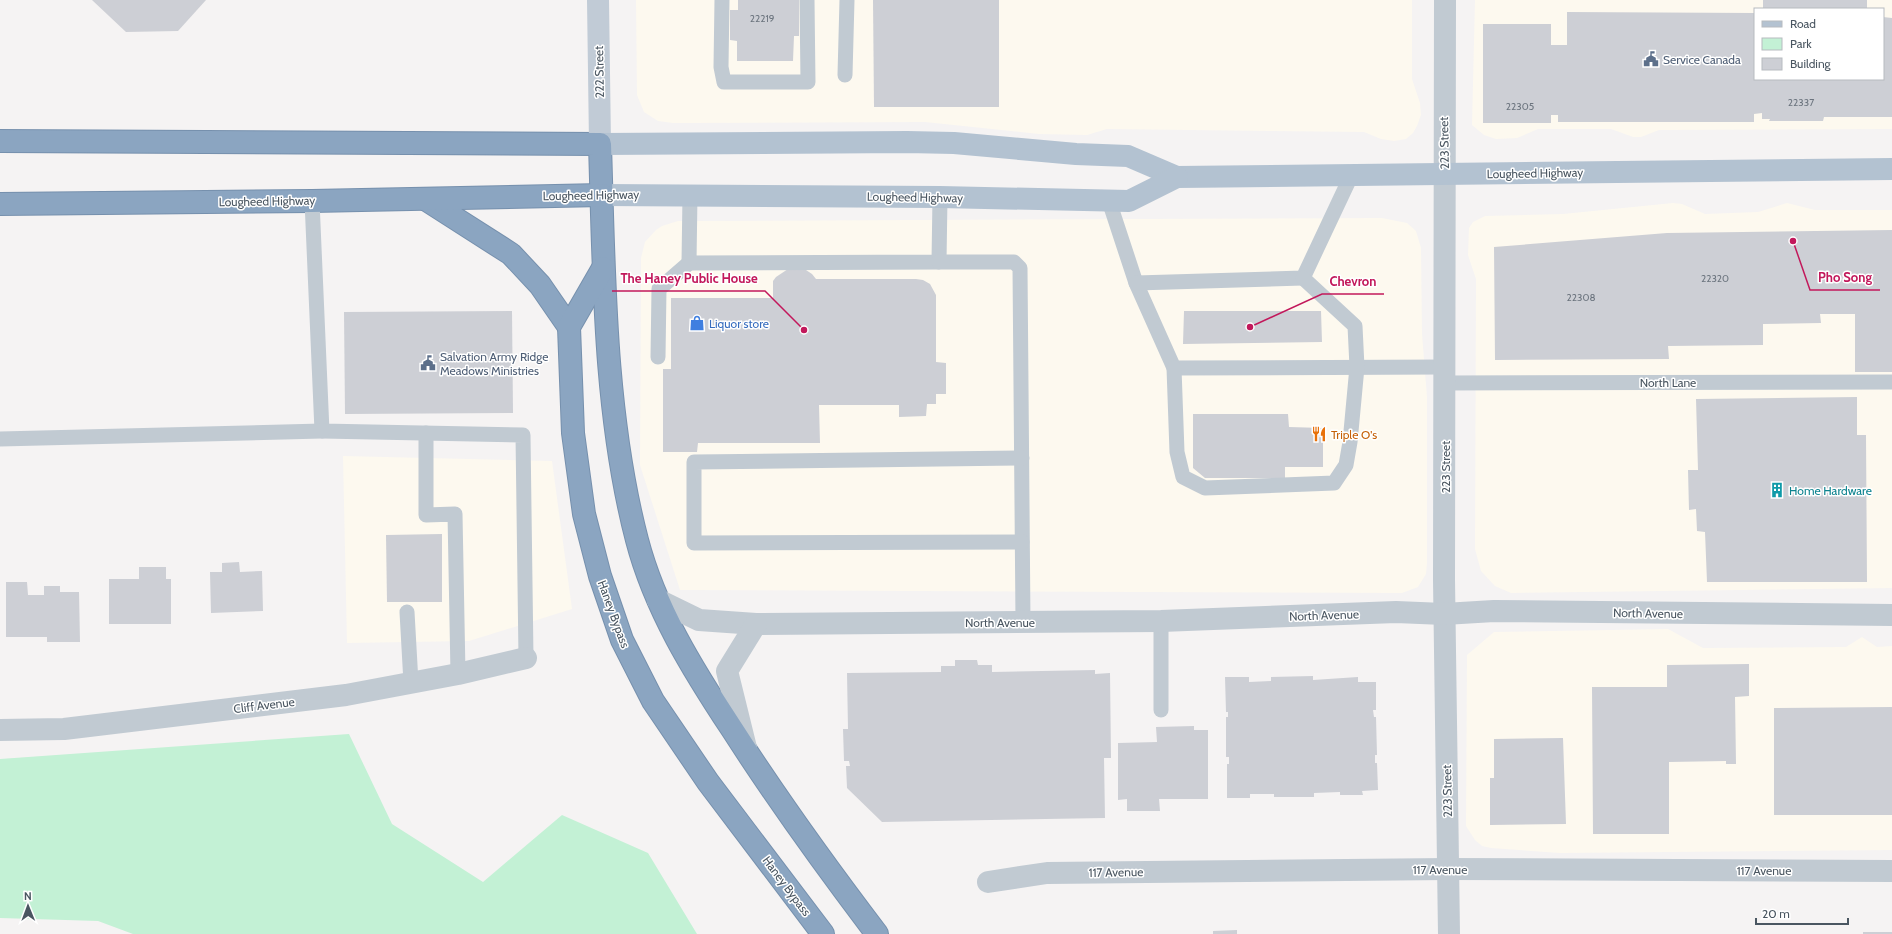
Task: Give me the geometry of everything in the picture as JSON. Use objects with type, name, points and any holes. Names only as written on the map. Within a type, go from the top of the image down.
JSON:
[{"type":"highway","name":"Lougheed Highway","points":[[0,141],[600,144]]},
{"type":"highway","points":[[600,144],[603,268],[617,438],[637,541],[658,600],[690,665],[816,854],[877,934]]},
{"type":"highway","name":"Lougheed Highway","points":[[0,204],[312,201],[602,195]]},
{"type":"highway","points":[[425,199],[511,254],[540,285],[569,327],[603,268]]},
{"type":"highway","name":"Haney Bypass","points":[[569,327],[573,433],[584,514],[600,576],[622,640],[654,701],[708,782],[823,934]]},
{"type":"main road","name":"Lougheed Highway","points":[[600,144],[954,143],[1076,154],[1128,156],[1177,177],[1892,169]]},
{"type":"main road","name":"Lougheed Highway","points":[[602,195],[940,197],[1130,201],[1177,177]]},
{"type":"street","name":"222 Street","points":[[598,0],[600,144]]},
{"type":"street","name":"223 Street","points":[[1444,0],[1444,614],[1448,934]]},
{"type":"street","name":"North Avenue","points":[[658,600],[699,620],[756,624],[1161,621],[1396,612],[1444,614],[1494,611],[1892,615]]},
{"type":"street","points":[[747,752],[727,671],[756,624]]},
{"type":"street","name":"Cliff Avenue","points":[[0,730],[64,729],[346,695],[458,674],[526,658]]},
{"type":"street","name":"117 Avenue","points":[[988,882],[1047,873],[1448,869],[1892,871]]},
{"type":"lane","points":[[722,0],[721,67],[724,82],[808,82],[807,0]]},
{"type":"lane","points":[[845,75],[847,0]]},
{"type":"lane","points":[[1303,278],[1351,176]]},
{"type":"lane","points":[[689,263],[690,195]]},
{"type":"lane","points":[[939,262],[940,197]]},
{"type":"lane","points":[[312,201],[322,432]]},
{"type":"lane","points":[[1109,201],[1136,283],[1174,368],[1178,452],[1183,477],[1205,488],[1334,483],[1346,465],[1350,442],[1357,367],[1355,326],[1303,278],[1136,283]]},
{"type":"lane","points":[[658,357],[659,289],[689,263],[1014,262],[1020,268],[1023,622]]},
{"type":"lane","name":"North Lane","points":[[1174,368],[1357,367],[1444,375],[1892,382]]},
{"type":"lane","points":[[0,439],[322,432],[523,435],[526,658]]},
{"type":"lane","points":[[426,433],[426,515],[455,514],[458,674]]},
{"type":"lane","points":[[1022,458],[694,462],[694,543],[1022,542]]},
{"type":"lane","points":[[407,612],[411,683]]},
{"type":"lane","points":[[1161,621],[1161,710]]},
{"type":"shaded area","points":[[636,0],[1412,0],[1412,79],[1420,103],[1421,115],[1413,133],[1406,139],[1394,141],[1381,139],[1364,132],[1107,129],[1087,135],[1039,134],[925,122],[673,123],[658,121],[644,112],[637,95]]},
{"type":"shaded area","points":[[1475,0],[1892,0],[1892,129],[1659,130],[1641,137],[1633,137],[1611,129],[1538,129],[1517,138],[1496,139],[1484,135],[1472,125]]},
{"type":"shaded area","points":[[1673,203],[1682,204],[1705,214],[1758,212],[1787,203],[1815,210],[1892,210],[1892,588],[1511,593],[1495,586],[1481,571],[1475,549],[1476,279],[1468,255],[1469,228],[1473,222],[1485,216],[1563,214]]},
{"type":"shaded area","points":[[1382,218],[1407,223],[1416,231],[1421,248],[1422,334],[1427,397],[1427,563],[1426,574],[1418,587],[1402,593],[680,590],[640,465],[641,258],[645,242],[662,226],[678,221]]},
{"type":"shaded area","points":[[343,456],[552,461],[572,609],[469,641],[347,643]]},
{"type":"shaded area","points":[[1668,629],[1703,648],[1846,647],[1862,637],[1877,647],[1892,646],[1892,850],[1560,853],[1491,848],[1482,846],[1475,840],[1466,826],[1467,655],[1494,632]]},
{"type":"green space","points":[[349,734],[392,824],[483,882],[562,815],[648,853],[697,934],[133,934],[98,921],[0,918],[0,759]]},
{"type":"building","points":[[92,0],[206,0],[178,31],[126,32]]},
{"type":"building","points":[[738,0],[799,0],[799,36],[794,36],[793,61],[737,61],[737,41],[730,40],[730,10],[738,10]]},
{"type":"building","points":[[873,0],[999,0],[999,107],[874,107]]},
{"type":"building","points":[[1763,0],[1867,0],[1867,8],[1763,8]]},
{"type":"building","points":[[1567,12],[1754,13],[1754,80],[1884,80],[1884,17],[1892,18],[1892,117],[1824,117],[1823,121],[1769,121],[1770,119],[1762,119],[1762,113],[1754,114],[1754,122],[1558,122],[1558,115],[1551,115],[1551,123],[1483,123],[1483,24],[1551,24],[1551,45],[1567,45]]},
{"type":"building","points":[[1892,230],[1892,372],[1855,372],[1855,314],[1820,314],[1821,323],[1763,324],[1763,345],[1668,346],[1669,359],[1495,360],[1494,247],[1667,233]]},
{"type":"building","points":[[803,268],[812,274],[816,279],[916,279],[923,280],[930,284],[936,295],[936,362],[946,363],[946,394],[936,394],[936,404],[927,404],[926,416],[899,417],[899,405],[819,405],[820,443],[698,443],[697,452],[663,452],[663,369],[671,369],[671,298],[773,298],[773,281],[776,277],[788,269]]},
{"type":"building","name":"Salvation Army Ridge Meadows Ministries","points":[[512,311],[513,413],[345,414],[344,312]]},
{"type":"building","points":[[1184,311],[1321,311],[1322,342],[1183,344]]},
{"type":"building","name":"Home Hardware","points":[[1857,397],[1857,435],[1866,435],[1867,582],[1707,582],[1705,532],[1697,531],[1696,509],[1689,510],[1688,470],[1698,470],[1696,399]]},
{"type":"building","points":[[1193,414],[1288,414],[1289,427],[1323,428],[1323,467],[1285,467],[1285,478],[1205,478],[1193,468]]},
{"type":"building","points":[[442,534],[442,602],[387,602],[386,535]]},
{"type":"building","points":[[239,562],[240,572],[262,571],[263,611],[211,613],[210,572],[222,572],[222,563]]},
{"type":"building","points":[[139,567],[166,567],[166,579],[171,579],[171,624],[109,624],[109,579],[139,579]]},
{"type":"building","points":[[6,582],[27,582],[28,595],[44,595],[44,586],[60,586],[60,592],[79,592],[80,642],[47,642],[47,637],[6,637]]},
{"type":"building","points":[[955,660],[977,660],[978,665],[992,665],[992,672],[1095,670],[1095,674],[1110,673],[1111,758],[1104,758],[1105,818],[882,822],[847,788],[846,766],[850,766],[849,761],[844,761],[843,729],[848,729],[847,673],[941,672],[941,666],[955,666]]},
{"type":"building","points":[[1749,664],[1749,696],[1735,697],[1736,764],[1726,764],[1726,761],[1669,762],[1669,834],[1593,834],[1592,687],[1667,687],[1667,665]]},
{"type":"building","points":[[1313,676],[1313,680],[1358,677],[1358,682],[1376,682],[1376,710],[1373,710],[1374,717],[1376,717],[1377,755],[1375,755],[1375,763],[1377,763],[1378,790],[1362,791],[1363,795],[1340,795],[1340,792],[1314,793],[1314,797],[1274,797],[1274,794],[1250,794],[1250,798],[1227,798],[1227,764],[1229,764],[1229,757],[1226,757],[1226,717],[1228,717],[1228,712],[1226,712],[1225,677],[1249,677],[1249,682],[1271,681],[1271,677]]},
{"type":"building","points":[[1892,707],[1892,815],[1774,815],[1774,708]]},
{"type":"building","points":[[1194,726],[1194,730],[1208,730],[1208,799],[1159,799],[1160,811],[1127,811],[1127,799],[1118,800],[1118,743],[1157,742],[1156,727]]},
{"type":"building","points":[[1563,738],[1566,824],[1490,825],[1490,778],[1494,778],[1494,739]]},
{"type":"building","points":[[1237,930],[1237,934],[1213,934],[1213,931]]},
{"type":"building","points":[[1863,932],[1892,932],[1892,934],[1863,934]]},
{"type":"place","name":"Service Canada","points":[[1651,59]]},
{"type":"place","name":"Pho Song","points":[[1793,241]]},
{"type":"place","name":"Liquor store","points":[[697,323]]},
{"type":"place","name":"Chevron","points":[[1250,327]]},
{"type":"place","name":"The Haney Public House","points":[[804,330]]},
{"type":"place","name":"Salvation Army Ridge Meadows Ministries","points":[[428,363]]},
{"type":"place","name":"Triple O's","points":[[1319,434]]},
{"type":"place","name":"Home Hardware","points":[[1777,490]]}]
